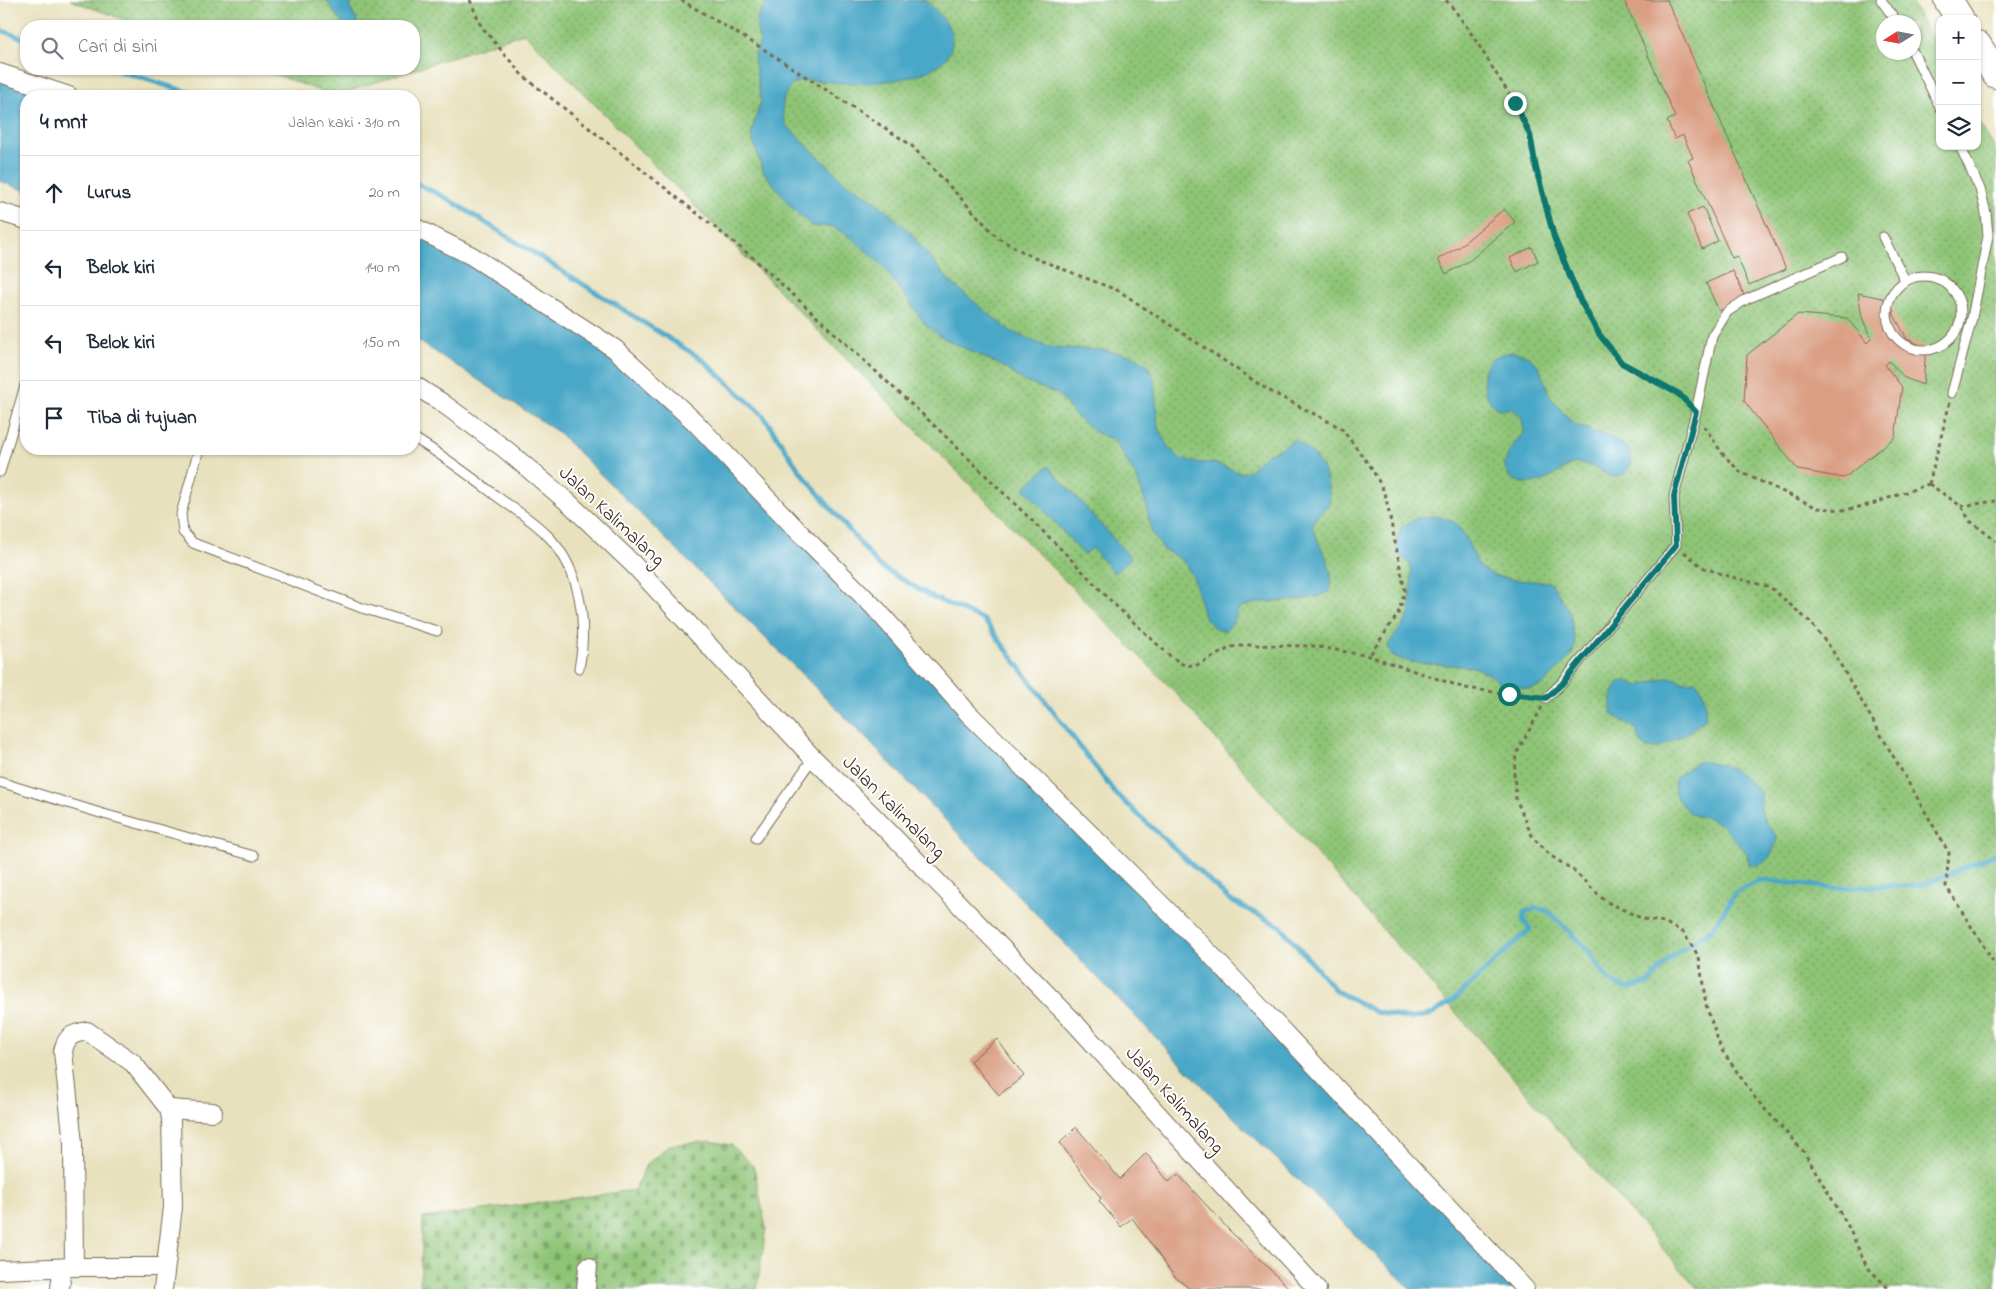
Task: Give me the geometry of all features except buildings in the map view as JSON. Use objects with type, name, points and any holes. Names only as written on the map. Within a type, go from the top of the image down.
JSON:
[{"type":"highway","points":[[1948,0],[1957,15]]},
{"type":"highway","points":[[1981,51],[1996,74]]},
{"type":"street","points":[[0,73],[51,90]]},
{"type":"street","points":[[0,212],[20,218]]},
{"type":"street","points":[[420,230],[472,256],[615,349],[695,422],[798,531],[876,609],[968,714],[1196,939],[1525,1289]]},
{"type":"street","name":"Jalan Kalimalang","points":[[420,389],[505,449],[569,503],[634,565],[813,758],[873,816],[1073,1021],[1311,1287]]},
{"type":"street","points":[[60,1289],[68,1268],[73,1144],[63,1051],[67,1038],[71,1034],[87,1031],[133,1063],[169,1109],[171,1119],[172,1207],[163,1289]]},
{"type":"street","points":[[169,1109],[213,1112]]},
{"type":"street","points":[[0,1270],[164,1267]]},
{"type":"street","points":[[586,1289],[588,1268]]},
{"type":"lane","points":[[1882,0],[1892,15]]},
{"type":"lane","points":[[1917,60],[1939,105]]},
{"type":"lane","points":[[1952,393],[1972,318],[1988,236],[1986,213],[1980,189],[1962,150]]},
{"type":"lane","points":[[1883,237],[1905,280]]},
{"type":"lane","points":[[1546,698],[1562,684],[1676,545],[1674,496],[1696,412],[1712,336],[1726,312],[1745,300],[1842,257]]},
{"type":"lane","points":[[1924,275],[1944,281],[1957,296],[1961,316],[1955,334],[1941,347],[1922,351],[1903,345],[1890,331],[1886,312],[1891,294],[1905,280],[1924,275]]},
{"type":"lane","points":[[1961,316],[1972,318]]},
{"type":"lane","points":[[0,472],[20,403]]},
{"type":"lane","points":[[420,442],[439,453],[547,535],[564,559],[583,612],[583,645],[579,668]]},
{"type":"lane","points":[[197,455],[181,514],[183,532],[193,543],[362,608],[438,631]]},
{"type":"lane","points":[[756,838],[813,758]]},
{"type":"lane","points":[[0,782],[100,813],[254,856]]},
{"type":"path","points":[[470,0],[481,26],[522,75],[751,256],[935,426],[1058,546],[1114,604],[1170,656],[1189,666],[1232,647],[1249,644],[1314,646],[1369,656],[1465,688],[1546,698],[1516,754],[1514,774],[1516,799],[1533,838],[1551,856],[1573,870],[1605,901],[1643,918],[1676,927],[1683,932],[1699,957],[1706,1005],[1720,1049],[1756,1099],[1804,1152],[1848,1226],[1867,1268],[1889,1289]]},
{"type":"path","points":[[681,0],[757,44],[911,146],[998,238],[1032,257],[1119,291],[1268,390],[1341,428],[1372,467],[1385,493],[1405,591],[1398,614],[1369,656]]},
{"type":"path","points":[[1446,0],[1462,19],[1515,103],[1530,135],[1536,168],[1554,237],[1580,300],[1599,334],[1622,363],[1679,394],[1696,412],[1722,453],[1740,472],[1818,508],[1845,510],[1872,504],[1929,484]]},
{"type":"path","points":[[1929,484],[1952,393]]},
{"type":"path","points":[[1929,484],[1962,506],[1970,521],[1996,541]]},
{"type":"path","points":[[1962,506],[1996,501]]},
{"type":"path","points":[[1676,545],[1702,567],[1724,576],[1770,587],[1810,622],[1832,650],[1948,853],[1946,886],[1996,966]]},
{"type":"green space","points":[[70,0],[1910,0],[1919,15],[1876,15],[1876,60],[1921,60],[1921,19],[1936,45],[1936,150],[1981,150],[1981,125],[1996,151],[1996,1289],[1698,1289],[1173,690],[524,33],[420,67],[420,20],[125,20]]},
{"type":"green space","points":[[276,75],[397,75],[352,90],[318,90]]},
{"type":"green space","points":[[709,1141],[732,1145],[754,1167],[766,1228],[757,1289],[420,1289],[423,1218],[634,1190],[646,1165],[669,1145]]},
{"type":"water","points":[[326,0],[352,0],[350,8],[356,20],[340,20]]},
{"type":"water","points":[[771,0],[924,0],[938,12],[946,22],[952,39],[949,53],[940,64],[926,72],[891,81],[837,83],[812,80],[797,82],[788,90],[783,101],[786,125],[845,182],[874,200],[908,230],[950,282],[1010,331],[1047,347],[1103,350],[1132,355],[1147,364],[1154,378],[1158,427],[1168,447],[1181,459],[1200,463],[1214,463],[1242,473],[1250,470],[1267,454],[1282,448],[1294,439],[1303,446],[1316,459],[1325,473],[1329,492],[1330,503],[1316,517],[1312,526],[1329,565],[1331,573],[1330,591],[1320,596],[1298,600],[1251,604],[1239,608],[1232,624],[1225,631],[1215,629],[1204,616],[1194,579],[1183,560],[1164,550],[1152,534],[1146,504],[1136,476],[1114,440],[1097,433],[1077,417],[1058,394],[1025,382],[1002,366],[943,338],[926,325],[884,267],[851,237],[833,227],[812,226],[794,210],[763,171],[751,134],[761,101],[754,58],[760,41],[757,24],[759,13]]},
{"type":"water","points":[[0,72],[52,90],[20,90],[20,189],[0,181]]},
{"type":"water","points":[[420,231],[615,349],[1525,1289],[1411,1289],[1226,1110],[853,725],[558,432],[420,342]]},
{"type":"water","points":[[1513,352],[1526,355],[1538,365],[1551,398],[1573,424],[1612,438],[1628,449],[1632,462],[1626,474],[1613,477],[1591,466],[1577,463],[1569,465],[1550,478],[1535,482],[1518,482],[1509,476],[1505,464],[1506,458],[1524,432],[1522,418],[1513,409],[1496,408],[1490,402],[1485,391],[1484,373],[1491,360],[1500,355]]},
{"type":"water","points":[[1048,466],[1131,558],[1114,573],[1092,548],[1084,555],[1024,488]]},
{"type":"water","points":[[1435,516],[1453,521],[1464,534],[1479,566],[1494,576],[1514,580],[1549,582],[1555,588],[1570,613],[1575,644],[1572,655],[1543,685],[1532,689],[1504,686],[1489,674],[1473,667],[1412,662],[1393,657],[1388,646],[1405,623],[1409,614],[1411,583],[1411,568],[1398,554],[1396,542],[1401,528],[1415,519]]},
{"type":"water","points":[[1670,677],[1683,682],[1696,681],[1704,694],[1705,719],[1689,732],[1659,748],[1646,748],[1641,743],[1637,730],[1612,714],[1611,702],[1613,693],[1619,682],[1626,680],[1638,686]]},
{"type":"water","points":[[1697,762],[1717,763],[1732,769],[1760,792],[1763,816],[1777,836],[1775,847],[1765,861],[1760,864],[1749,865],[1747,853],[1723,826],[1709,818],[1690,814],[1677,799],[1674,787],[1676,777]]},
{"type":"waterway","points":[[0,30],[20,37]]},
{"type":"waterway","points":[[132,75],[181,90]]},
{"type":"waterway","points":[[420,185],[448,199],[703,360],[763,415],[799,470],[879,566],[934,598],[984,620],[1115,793],[1231,901],[1280,926],[1336,991],[1376,1012],[1410,1019],[1433,1014],[1456,998],[1530,929],[1523,920],[1524,912],[1536,908],[1548,911],[1587,949],[1608,980],[1627,989],[1649,983],[1671,957],[1713,928],[1736,892],[1761,880],[1834,888],[1924,885],[1996,854]]},
{"type":"route","points":[[1509,694],[1546,698],[1562,684],[1676,545],[1673,524],[1674,496],[1696,412],[1679,394],[1622,363],[1599,334],[1580,300],[1554,237],[1536,168],[1530,135],[1515,103]]}]
